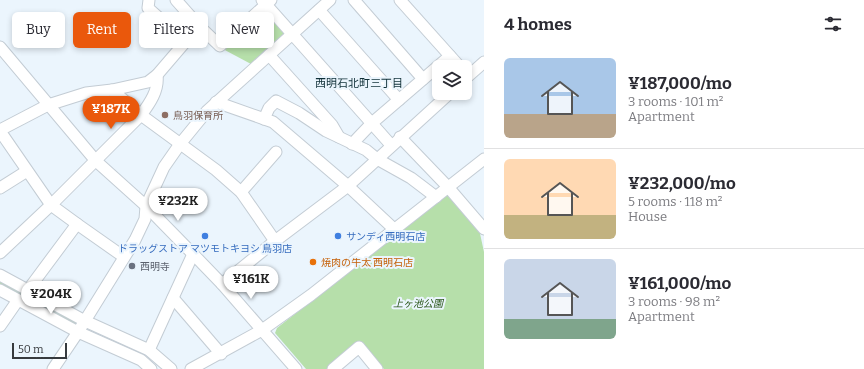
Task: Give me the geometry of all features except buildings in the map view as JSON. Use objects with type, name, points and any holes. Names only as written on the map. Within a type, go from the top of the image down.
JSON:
[{"type":"street","points":[[149,0],[148,8],[152,12]]},
{"type":"street","points":[[176,0],[187,12]]},
{"type":"street","points":[[53,369],[85,321],[135,240],[145,219],[146,206],[164,167],[180,144],[207,110],[330,0]]},
{"type":"street","points":[[354,0],[423,79]]},
{"type":"street","points":[[403,1],[454,60]]},
{"type":"street","points":[[208,35],[220,46],[267,2],[292,34],[391,145]]},
{"type":"street","points":[[319,10],[399,100]]},
{"type":"street","points":[[0,47],[96,161],[146,206],[222,284],[296,369]]},
{"type":"street","points":[[124,257],[51,205],[0,130],[48,105],[86,93],[112,90],[148,82],[157,74],[179,48]]},
{"type":"street","points":[[269,55],[332,125],[339,137]]},
{"type":"street","points":[[352,144],[372,123],[450,56]]},
{"type":"street","points":[[472,71],[484,62]]},
{"type":"street","points":[[0,253],[96,161],[141,115],[151,101],[158,82],[157,74]]},
{"type":"street","points":[[112,90],[141,115],[216,170],[241,192],[275,241]]},
{"type":"street","points":[[222,284],[275,241],[348,186],[391,145],[442,100]]},
{"type":"street","points":[[264,119],[269,108],[276,101],[299,113],[326,131],[366,150],[377,159],[411,178],[436,197]]},
{"type":"street","points":[[216,102],[273,122],[348,186],[394,229]]},
{"type":"street","points":[[400,137],[484,229]]},
{"type":"street","points":[[241,192],[276,152]]},
{"type":"street","points":[[191,369],[221,354],[262,330],[311,295],[484,159]]},
{"type":"street","points":[[0,188],[27,171]]},
{"type":"street","points":[[28,290],[77,224]]},
{"type":"street","points":[[149,350],[193,254]]},
{"type":"street","points":[[0,275],[85,321],[149,350],[171,369]]},
{"type":"street","points":[[0,290],[78,332],[141,360],[151,369]]},
{"type":"street","points":[[173,298],[221,354]]},
{"type":"street","points":[[0,326],[18,300]]},
{"type":"street","points":[[333,369],[359,347],[377,369]]},
{"type":"green space","points":[[274,20],[284,31],[284,34],[274,43]]},
{"type":"green space","points":[[221,48],[269,48],[251,64]]},
{"type":"green space","name":"上ヶ池公園","points":[[446,196],[450,196],[479,229],[484,252],[484,369],[384,369],[360,342],[328,369],[306,369],[275,333],[277,328]]},
{"type":"green space","points":[[0,278],[82,322],[77,330],[0,288]]},
{"type":"place","name":"鳥羽保育所","points":[[165,115]]},
{"type":"place","name":"ドラッグストア マツモトキヨシ 鳥羽店","points":[[205,236]]},
{"type":"place","name":"サンディ西明石店","points":[[338,236]]},
{"type":"place","name":"焼肉の牛太 西明石店","points":[[313,262]]},
{"type":"place","name":"西明寺","points":[[132,266]]},
{"type":"district","name":"西明石北町三丁目","points":[[359,83]]}]
